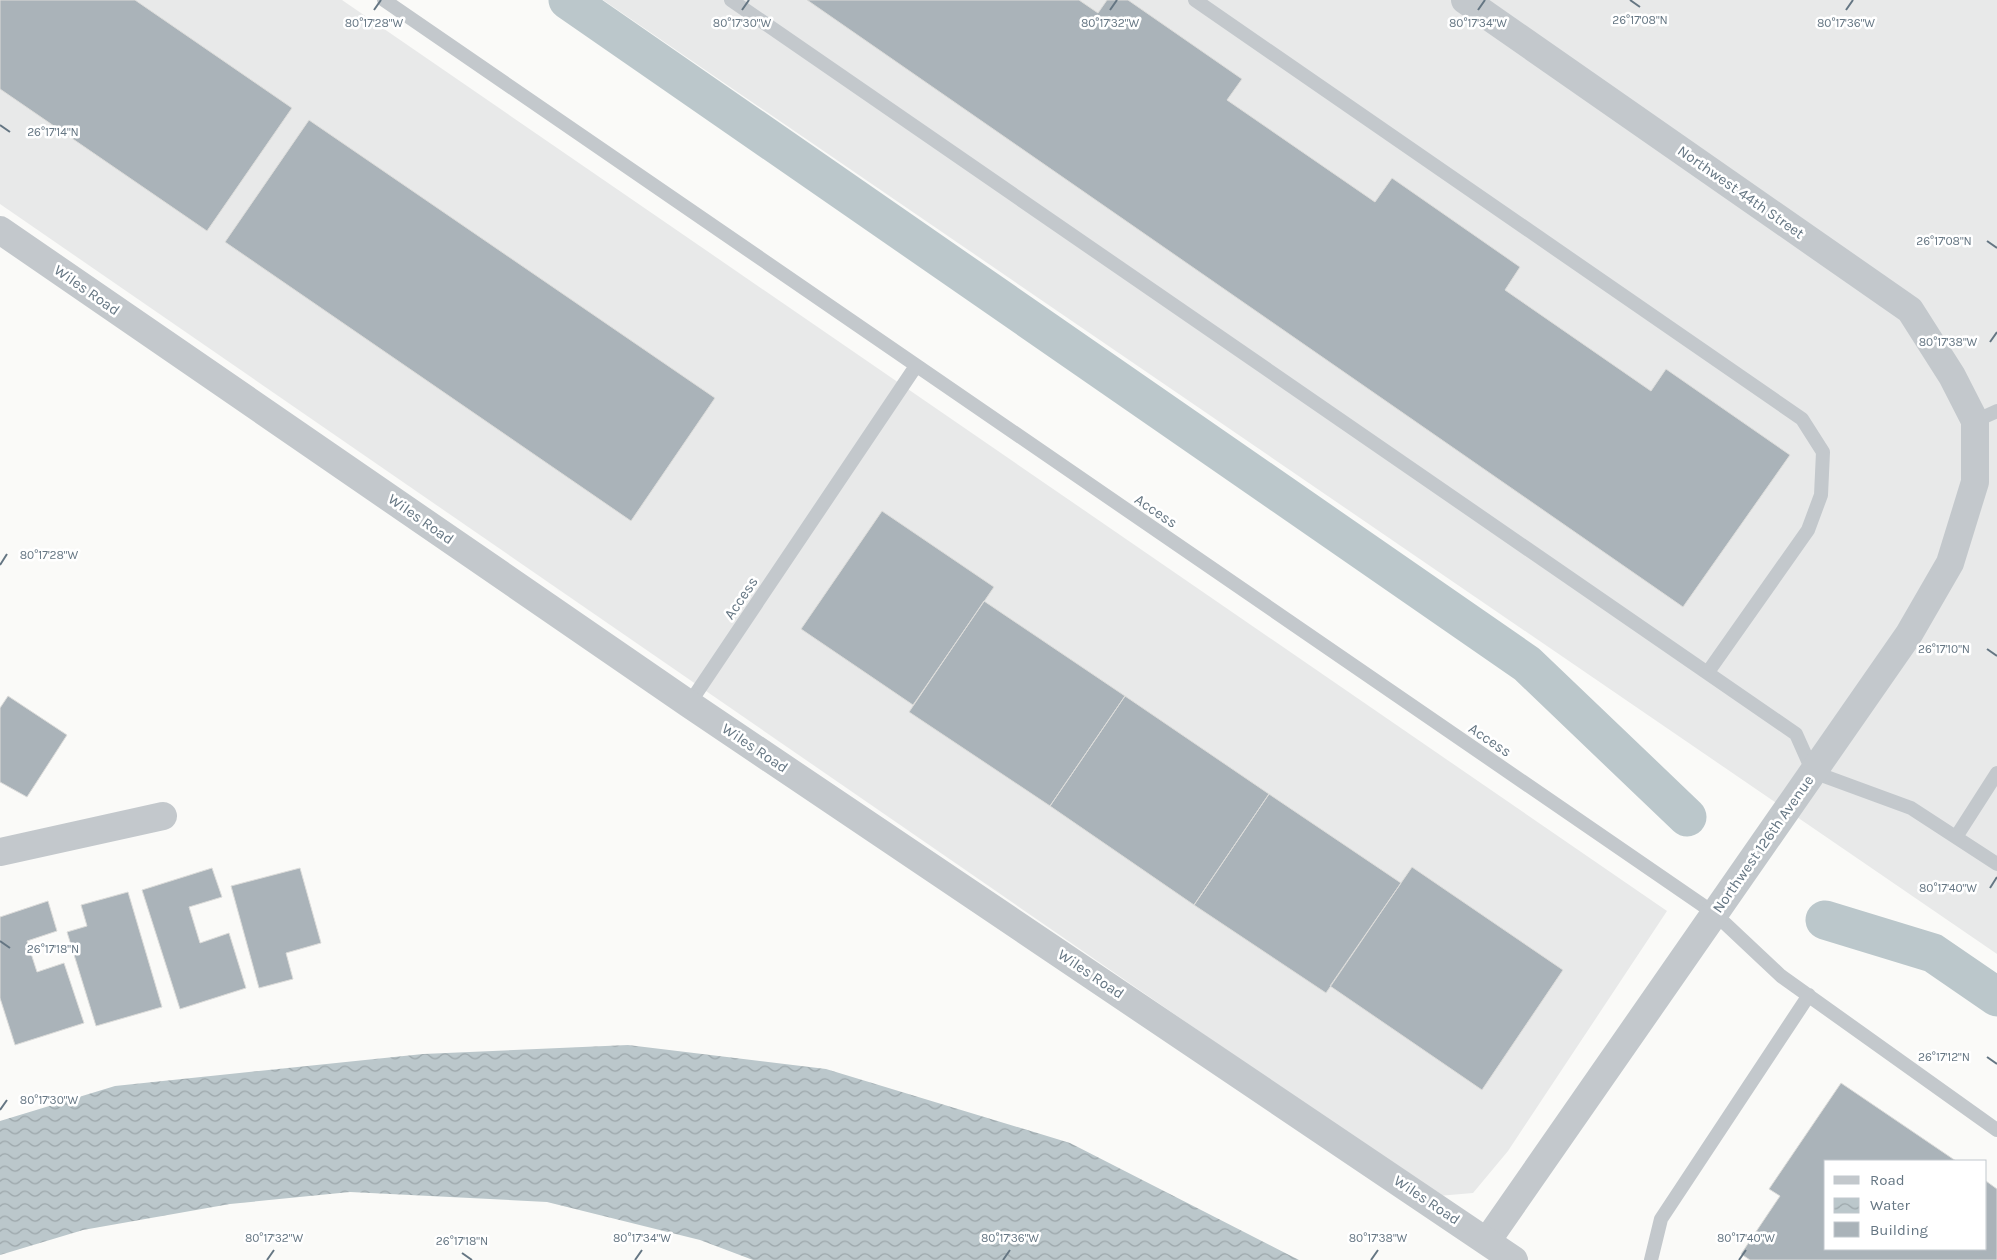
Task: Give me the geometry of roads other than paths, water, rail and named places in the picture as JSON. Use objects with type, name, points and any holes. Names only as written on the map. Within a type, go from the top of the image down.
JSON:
[{"type":"street","name":"Northwest 44th Street","points":[[1465,0],[1910,310],[1952,376],[1986,416]]},
{"type":"street","name":"Wiles Road","points":[[0,230],[689,704],[1514,1260]]},
{"type":"street","name":"Northwest 126th Avenue","points":[[1487,1241],[1909,634],[1950,563],[1975,482],[1986,416]]},
{"type":"street","points":[[0,852],[163,816]]},
{"type":"lane","points":[[384,0],[916,366]]},
{"type":"lane","points":[[731,0],[1796,734],[1813,772],[1911,808],[1997,864]]},
{"type":"lane","points":[[1195,0],[1802,419],[1822,452],[1821,495],[1812,521],[1808,530],[1708,672]]},
{"type":"lane","name":"Access","points":[[689,704],[916,366],[1714,913],[1781,976],[1997,1130]]},
{"type":"lane","points":[[1956,837],[1997,773]]},
{"type":"lane","points":[[1651,1260],[1661,1219],[1809,995]]},
{"type":"water","points":[[628,1045],[826,1069],[1070,1143],[1299,1260],[753,1260],[700,1240],[547,1202],[350,1192],[230,1204],[83,1230],[0,1255],[0,1121],[115,1086],[423,1054]]},
{"type":"waterway","points":[[568,0],[1527,664],[1687,817]]},
{"type":"waterway","points":[[1825,920],[1933,953],[1997,997]]}]
